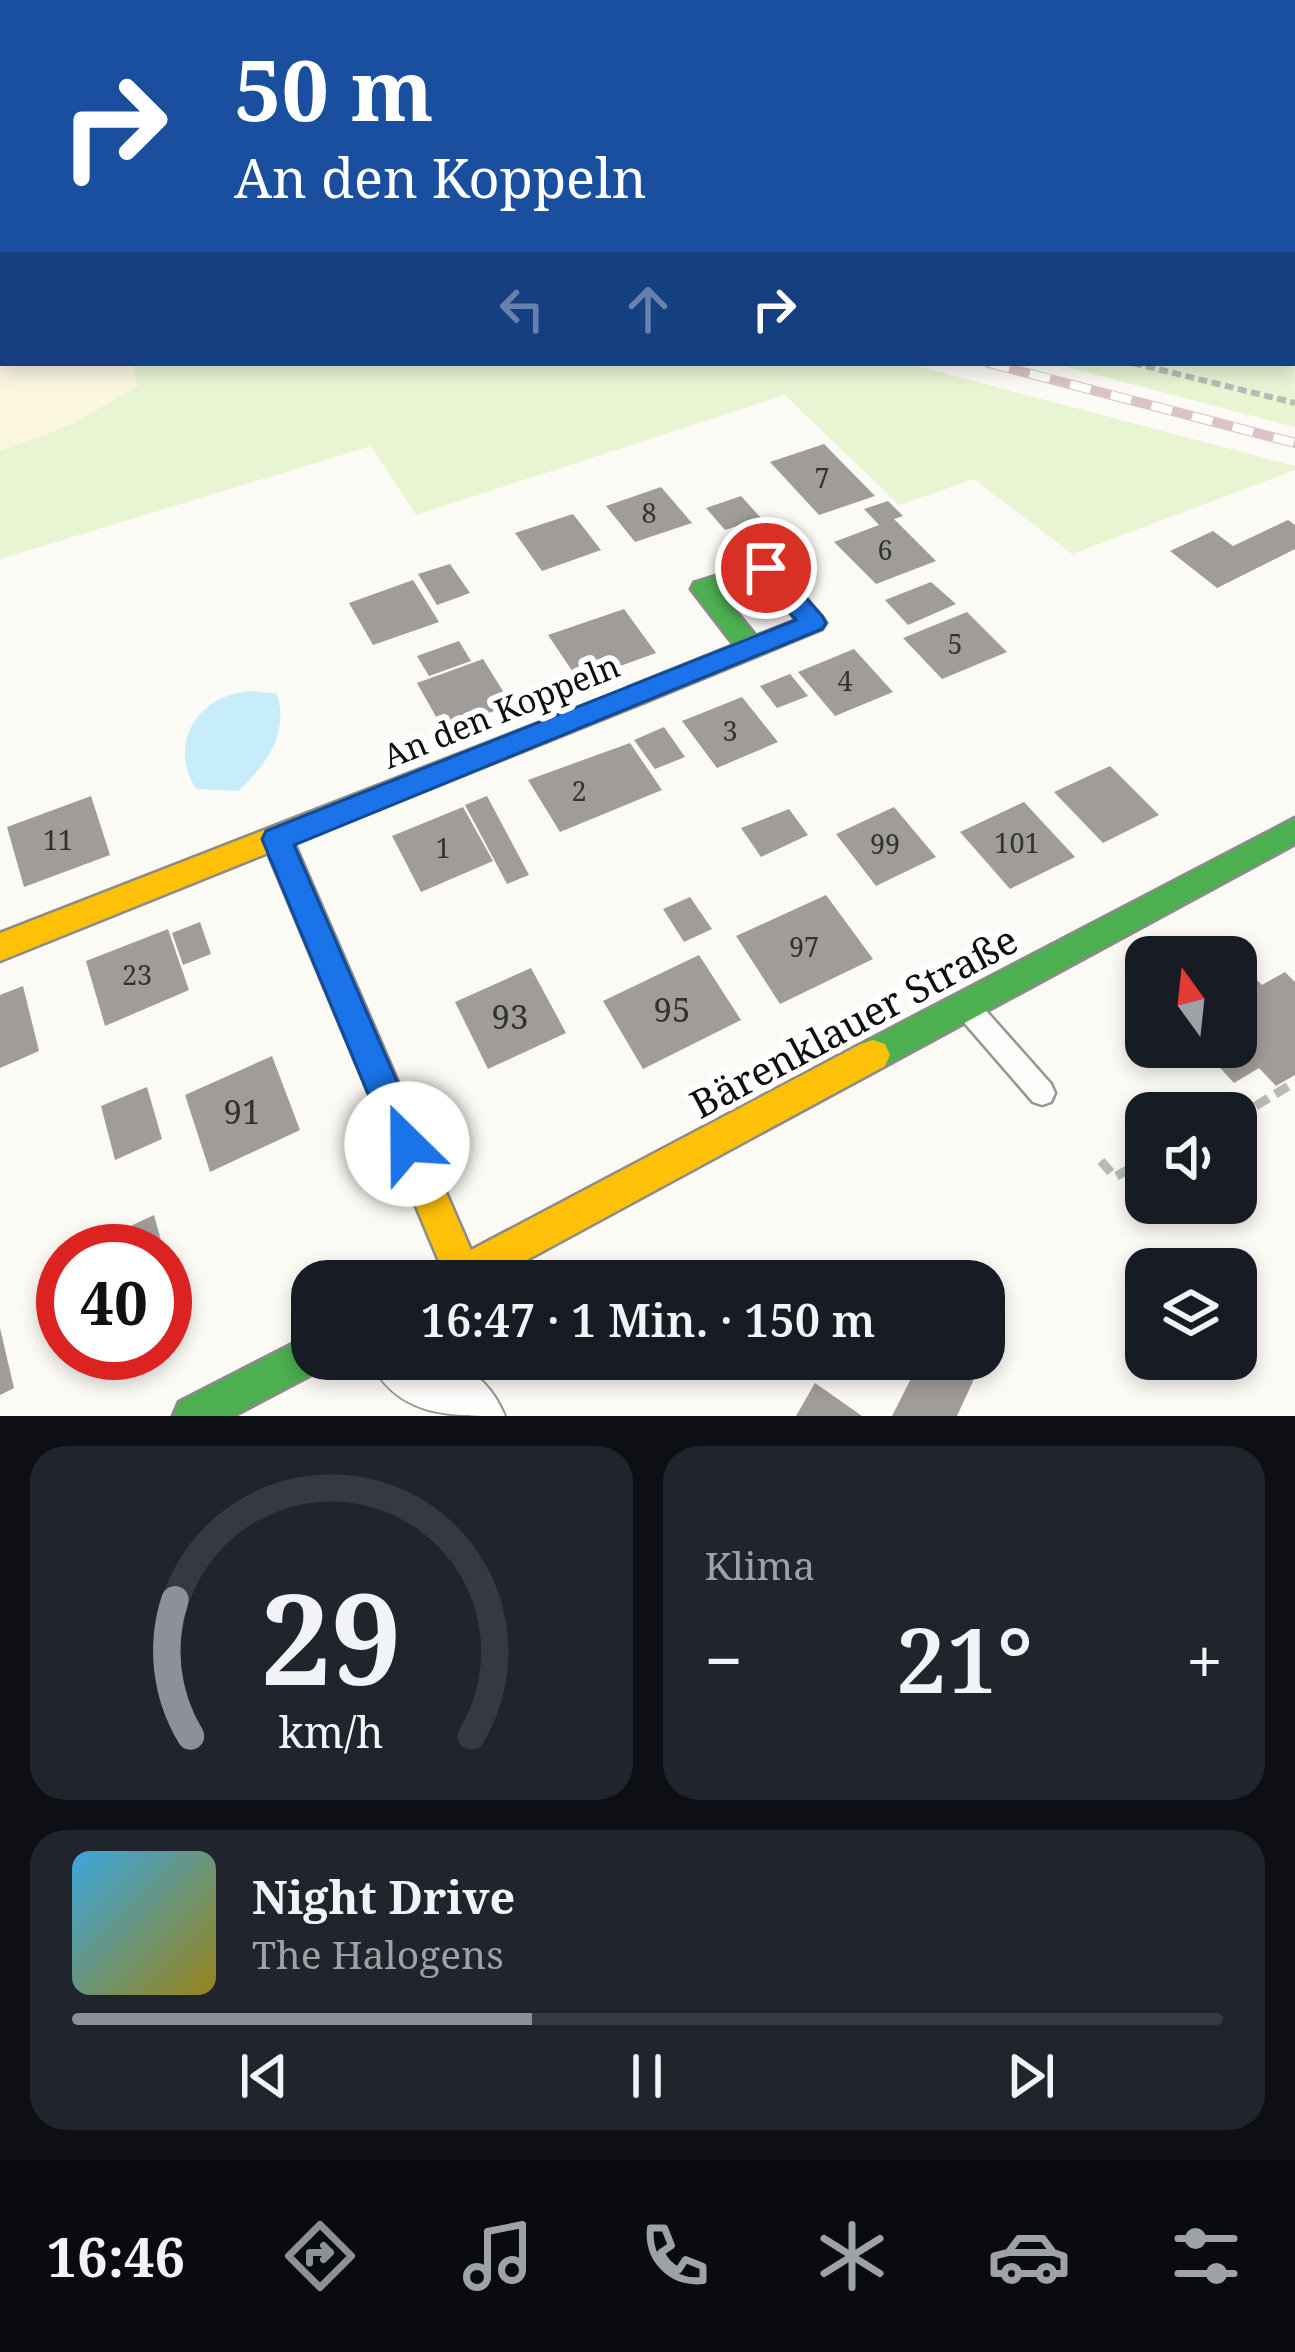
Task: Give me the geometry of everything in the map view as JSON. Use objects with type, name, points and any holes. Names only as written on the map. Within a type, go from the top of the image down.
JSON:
[{"type":"street","name":"An den Koppeln","points":[[0,946],[751,648]]},
{"type":"street","name":"Bärenklauer Straße","points":[[490,1260],[1295,830]]},
{"type":"street","points":[[277,839],[449,1260]]},
{"type":"street","points":[[193,1416],[291,1364]]},
{"type":"street","points":[[427,1380],[474,1416]]},
{"type":"lane","points":[[966,1007],[1042,1093]]},
{"type":"path","points":[[1144,366],[1295,404]]},
{"type":"path","points":[[1257,1105],[1295,1082]]},
{"type":"path","points":[[1101,1161],[1114,1177],[1125,1171]]},
{"type":"shaded area","points":[[0,366],[134,366],[139,385],[70,425],[0,451]]},
{"type":"green space","points":[[134,366],[916,366],[1295,466],[1295,470],[1072,554],[974,479],[899,505],[785,395],[416,515],[371,446],[0,559],[0,451],[70,425],[138,386]]},
{"type":"green space","points":[[1062,366],[1294,366],[1295,427]]},
{"type":"water","points":[[251,691],[277,694],[280,722],[273,747],[238,791],[196,789],[185,754],[193,724],[216,701]]},
{"type":"building","points":[[824,444],[875,496],[819,515],[770,462]]},
{"type":"building","points":[[661,487],[692,523],[635,542],[606,506]]},
{"type":"building","points":[[741,496],[761,518],[725,530],[706,508]]},
{"type":"building","points":[[888,501],[903,516],[894,519],[936,561],[876,584],[834,542],[879,525],[864,509]]},
{"type":"building","points":[[573,514],[601,550],[542,571],[515,533]]},
{"type":"building","points":[[1288,520],[1295,525],[1295,549],[1217,588],[1170,551],[1213,531],[1233,546]]},
{"type":"building","points":[[450,564],[470,593],[437,605],[418,574]]},
{"type":"building","points":[[413,580],[439,622],[373,645],[349,603]]},
{"type":"building","points":[[931,582],[956,604],[908,625],[885,600]]},
{"type":"building","points":[[624,609],[656,653],[579,681],[548,635]]},
{"type":"building","points":[[967,612],[1007,652],[942,679],[903,638]]},
{"type":"building","points":[[459,641],[471,661],[429,676],[417,656]]},
{"type":"building","points":[[854,649],[893,692],[835,716],[798,672]]},
{"type":"building","points":[[483,659],[511,704],[444,731],[417,683]]},
{"type":"building","points":[[790,674],[808,696],[777,708],[760,686]]},
{"type":"building","points":[[742,697],[778,742],[717,768],[682,721]]},
{"type":"building","points":[[664,727],[685,757],[655,769],[634,740]]},
{"type":"building","points":[[630,743],[662,790],[560,832],[528,780]]},
{"type":"building","points":[[1110,766],[1159,815],[1103,843],[1054,792]]},
{"type":"building","points":[[91,796],[110,855],[24,887],[7,827]]},
{"type":"building","points":[[487,796],[529,875],[507,884],[465,805]]},
{"type":"building","points":[[1024,802],[1075,857],[1010,889],[960,832]]},
{"type":"building","points":[[463,807],[493,861],[421,892],[392,836]]},
{"type":"building","points":[[894,807],[936,857],[876,886],[836,834]]},
{"type":"building","points":[[789,809],[808,835],[761,857],[741,828]]},
{"type":"building","points":[[826,895],[873,959],[780,1004],[736,936]]},
{"type":"building","points":[[690,897],[712,929],[684,942],[663,909]]},
{"type":"building","points":[[200,922],[211,954],[183,965],[172,933]]},
{"type":"building","points":[[168,929],[189,990],[105,1026],[86,961]]},
{"type":"building","points":[[699,955],[741,1020],[643,1069],[603,1001]]},
{"type":"building","points":[[531,968],[566,1033],[488,1069],[455,1002]]},
{"type":"building","points":[[1285,972],[1295,982],[1295,1075],[1276,1086],[1259,1068],[1234,1083],[1220,1068],[1257,1068],[1257,980],[1262,985]]},
{"type":"building","points":[[23,986],[39,1051],[0,1068],[0,995]]},
{"type":"building","points":[[272,1056],[300,1130],[210,1172],[185,1095]]},
{"type":"building","points":[[147,1087],[162,1139],[115,1160],[101,1106]]},
{"type":"building","points":[[154,1215],[156,1224],[135,1224]]},
{"type":"building","points":[[0,1328],[14,1388],[0,1395]]},
{"type":"building","points":[[910,1380],[974,1380],[957,1416],[892,1416]]},
{"type":"building","points":[[815,1383],[862,1416],[796,1416]]},
{"type":"railway","points":[[1000,366],[1295,443]]},
{"type":"traffic: fast","points":[[636,695],[813,623],[766,568],[703,589],[751,648]]},
{"type":"traffic: fast","points":[[873,1055],[1295,830]]},
{"type":"traffic: fast","points":[[193,1416],[291,1364]]},
{"type":"traffic: slow","points":[[0,947],[636,695]]},
{"type":"traffic: slow","points":[[277,839],[457,1260]]},
{"type":"traffic: slow","points":[[489,1260],[873,1055]]},
{"type":"route","points":[[407,1144],[277,839],[813,623],[766,568]]}]
